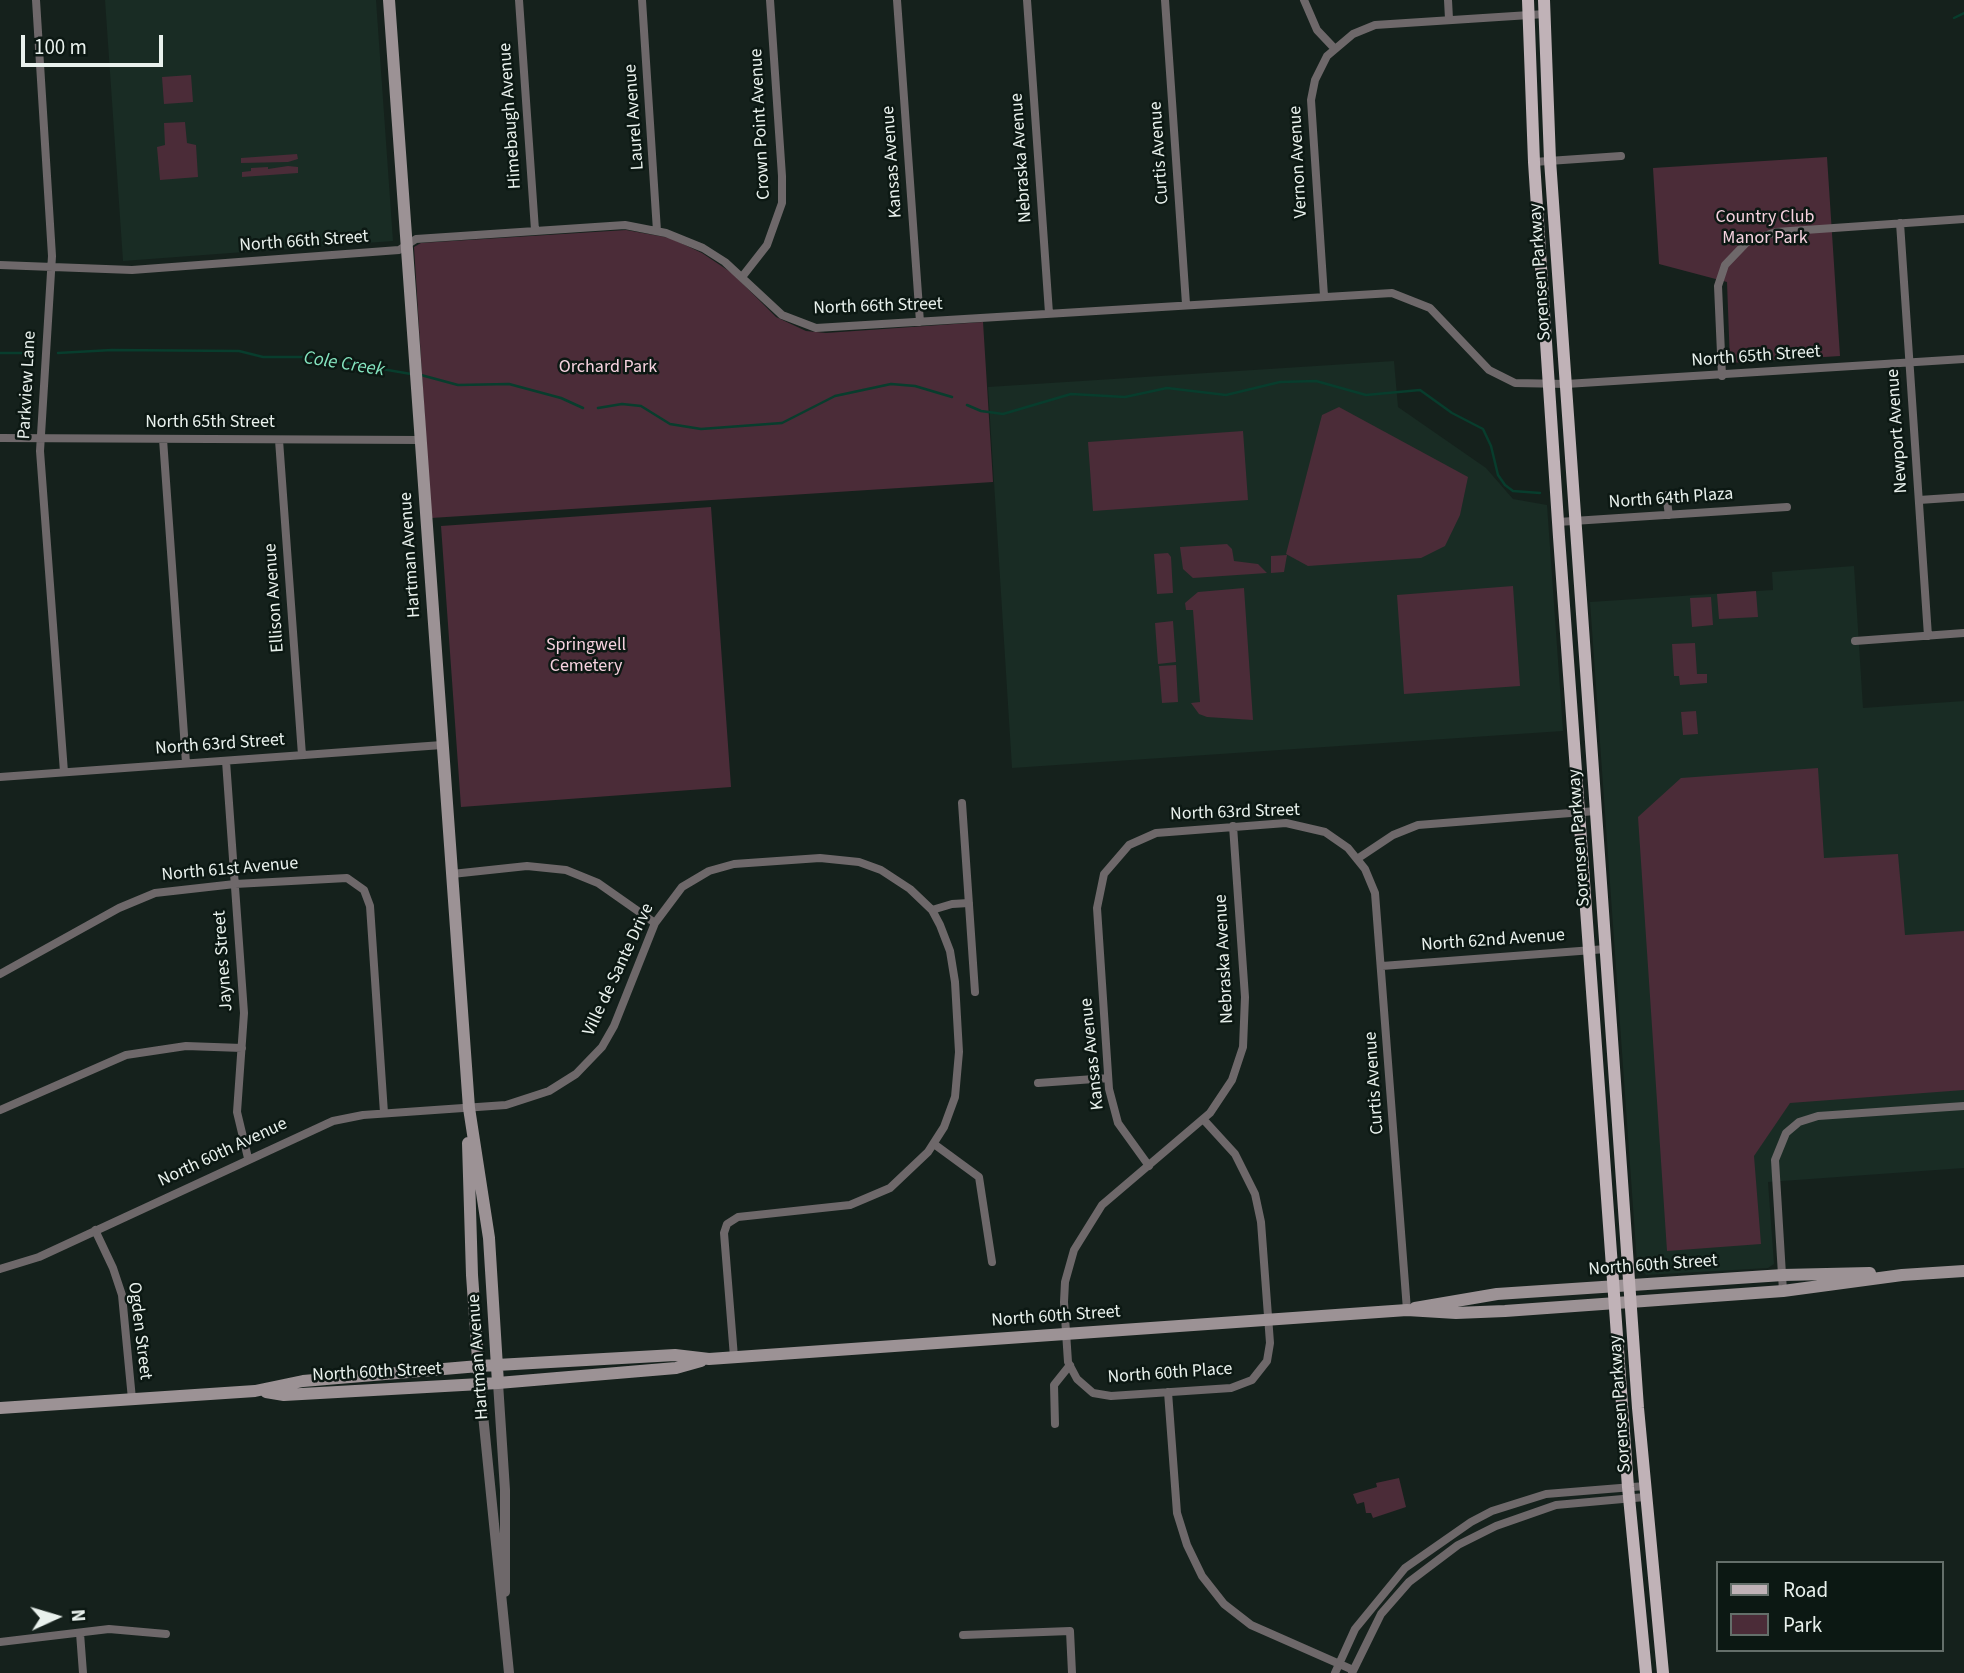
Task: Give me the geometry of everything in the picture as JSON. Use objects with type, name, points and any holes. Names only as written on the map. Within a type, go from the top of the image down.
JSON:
[{"type":"main road","name":"Hartman Avenue","points":[[389,0],[469,1108],[489,1238],[498,1383]]},
{"type":"main road","name":"Sorensen Parkway","points":[[1528,0],[1534,162],[1558,522],[1628,1492],[1646,1673]]},
{"type":"main road","name":"Sorensen Parkway","points":[[1544,0],[1550,160],[1575,521],[1645,1491],[1663,1673]]},
{"type":"main road","name":"Hartman Avenue","points":[[469,1108],[468,1179],[480,1385]]},
{"type":"main road","name":"North 60th Street","points":[[1407,1310],[1456,1313],[1631,1302],[1783,1291],[1902,1275],[1964,1270]]},
{"type":"main road","name":"North 60th Street","points":[[255,1391],[284,1395],[480,1385],[676,1368],[709,1359],[1407,1310],[1473,1297],[1614,1286],[1783,1275],[1902,1275]]},
{"type":"main road","name":"North 60th Street","points":[[0,1408],[255,1391],[303,1381],[479,1366],[675,1355],[709,1359]]},
{"type":"street","name":"Parkview Lane","points":[[36,0],[51,267],[40,438],[64,772]]},
{"type":"street","name":"Himebaugh Avenue","points":[[519,0],[535,230]]},
{"type":"street","name":"Laurel Avenue","points":[[642,0],[657,231]]},
{"type":"street","name":"Crown Point Avenue","points":[[742,277],[767,245],[782,203],[769,0]]},
{"type":"street","name":"Kansas Avenue","points":[[897,0],[920,322]]},
{"type":"street","name":"Nebraska Avenue","points":[[1027,0],[1049,313]]},
{"type":"street","name":"Curtis Avenue","points":[[1165,0],[1186,304]]},
{"type":"street","points":[[1304,0],[1317,30],[1335,49],[1353,34],[1375,25],[1545,14]]},
{"type":"street","points":[[1448,0],[1449,19]]},
{"type":"street","name":"Vernon Avenue","points":[[1324,296],[1311,100],[1317,74],[1335,49]]},
{"type":"street","points":[[1534,162],[1621,156]]},
{"type":"street","points":[[1722,376],[1718,286],[1725,265],[1739,248],[1761,236],[1776,232],[1964,219]]},
{"type":"street","name":"Newport Avenue","points":[[1900,223],[1927,636]]},
{"type":"street","name":"North 66th Street","points":[[0,265],[132,270],[398,250],[416,239],[604,225],[657,231],[703,248],[742,277],[774,309],[799,323],[828,328],[1392,293],[1424,305],[1443,319],[1489,370],[1515,383],[1549,385]]},
{"type":"street","name":"North 65th Street","points":[[1549,385],[1964,359]]},
{"type":"street","name":"North 65th Street","points":[[0,438],[421,440]]},
{"type":"street","points":[[163,439],[186,763]]},
{"type":"street","name":"Ellison Avenue","points":[[279,440],[302,755]]},
{"type":"street","points":[[1667,495],[1668,515]]},
{"type":"street","points":[[1919,500],[1964,497]]},
{"type":"street","name":"North 64th Plaza","points":[[1558,522],[1787,507]]},
{"type":"street","points":[[1855,641],[1964,633]]},
{"type":"street","name":"North 63rd Street","points":[[0,777],[442,745]]},
{"type":"street","name":"Jaynes Street","points":[[226,761],[244,1013],[237,1112],[248,1158]]},
{"type":"street","points":[[961,803],[975,992]]},
{"type":"street","points":[[1357,859],[1393,835],[1418,825],[1596,811]]},
{"type":"street","name":"North 63rd Street","points":[[1114,859],[1129,845],[1156,833],[1286,823],[1311,826],[1337,839],[1357,859]]},
{"type":"street","name":"Nebraska Avenue","points":[[1149,1166],[1203,1119],[1232,1080],[1245,1036],[1233,826]]},
{"type":"street","name":"Ville de Sante Drive","points":[[469,1108],[506,1105],[535,1097],[564,1083],[587,1065],[614,1026],[655,923],[682,887],[709,871],[734,864],[820,858],[849,860],[881,870],[910,889],[932,910],[952,961],[959,1052],[956,1097],[934,1144],[901,1180],[861,1202],[825,1210],[738,1217],[727,1224],[724,1233],[734,1357]]},
{"type":"street","name":"Kansas Avenue","points":[[1114,859],[1101,882],[1097,908],[1108,1078],[1118,1123],[1149,1166]]},
{"type":"street","name":"Curtis Avenue","points":[[1357,859],[1365,869],[1375,893],[1407,1310]]},
{"type":"street","points":[[452,874],[527,866],[566,870],[598,883],[655,923]]},
{"type":"street","name":"North 61st Avenue","points":[[0,974],[138,899],[174,889],[338,877],[357,883],[364,890],[370,906],[384,1113]]},
{"type":"street","points":[[932,910],[952,904],[969,903]]},
{"type":"street","name":"North 62nd Avenue","points":[[1382,966],[1606,949]]},
{"type":"street","points":[[0,1110],[126,1055],[186,1046],[242,1048]]},
{"type":"street","points":[[1038,1083],[1108,1078]]},
{"type":"street","points":[[1783,1291],[1775,1160],[1781,1141],[1794,1126],[1818,1116],[1964,1106]]},
{"type":"street","name":"North 60th Avenue","points":[[0,1269],[32,1259],[321,1125],[347,1117],[469,1108]]},
{"type":"street","points":[[1203,1119],[1234,1154],[1255,1194],[1261,1222],[1268,1320]]},
{"type":"street","points":[[934,1144],[979,1177],[992,1262]]},
{"type":"street","points":[[1055,1424],[1054,1385],[1070,1365],[1065,1282],[1079,1238],[1102,1205],[1149,1166]]},
{"type":"street","name":"Ogden Street","points":[[95,1230],[122,1295],[132,1399]]},
{"type":"street","name":"North 60th Place","points":[[1070,1365],[1080,1384],[1104,1396],[1231,1388],[1252,1380],[1266,1362],[1270,1343],[1268,1320]]},
{"type":"street","name":"Hartman Avenue","points":[[498,1383],[505,1490],[505,1605],[509,1673]]},
{"type":"street","name":"Hartman Avenue","points":[[480,1385],[498,1572],[505,1605]]},
{"type":"street","points":[[1168,1392],[1177,1513],[1186,1545],[1202,1576],[1224,1604],[1251,1625],[1352,1671],[1381,1614],[1409,1582],[1458,1545],[1486,1530],[1556,1505],[1628,1492]]},
{"type":"street","points":[[1335,1673],[1355,1629],[1372,1605],[1405,1568],[1440,1541],[1492,1511],[1546,1494],[1645,1491]]},
{"type":"street","points":[[0,1642],[109,1629],[166,1634]]},
{"type":"street","points":[[962,1635],[1070,1631],[1072,1673]]},
{"type":"street","points":[[80,1633],[83,1673]]},
{"type":"shaded area","points":[[105,0],[376,0],[393,241],[123,261]]},
{"type":"shaded area","points":[[1394,361],[1398,407],[1486,468],[1513,499],[1547,505],[1563,731],[1012,768],[988,387]]},
{"type":"shaded area","points":[[1854,566],[1863,708],[1964,701],[1964,1168],[1768,1182],[1774,1264],[1768,1268],[1646,1275],[1637,1263],[1590,602],[1773,590],[1772,572]]},
{"type":"green space","points":[[191,75],[193,102],[164,104],[162,77]]},
{"type":"green space","points":[[185,122],[187,143],[196,145],[198,177],[160,180],[157,147],[165,145],[164,123]]},
{"type":"green space","points":[[297,154],[298,159],[288,162],[241,163],[241,158]]},
{"type":"green space","name":"Country Club Manor Park","points":[[1827,157],[1840,356],[1730,363],[1727,282],[1659,264],[1653,168]]},
{"type":"green space","points":[[298,167],[298,173],[242,177],[242,172],[251,171],[251,168]]},
{"type":"green space","name":"Orchard Park","points":[[626,230],[670,238],[702,253],[732,273],[776,317],[806,331],[826,333],[983,322],[993,482],[431,518],[414,247],[421,243]]},
{"type":"green space","points":[[1339,407],[1468,477],[1460,515],[1445,546],[1421,558],[1308,566],[1286,554],[1322,415]]},
{"type":"green space","points":[[1243,431],[1248,500],[1093,511],[1088,442]]},
{"type":"green space","name":"Springwell Cemetery","points":[[711,507],[731,787],[461,807],[441,526]]},
{"type":"green space","points":[[1227,544],[1232,549],[1234,561],[1258,564],[1267,573],[1193,578],[1183,569],[1180,547]]},
{"type":"green space","points":[[1168,553],[1171,557],[1173,593],[1157,594],[1154,554]]},
{"type":"green space","points":[[1287,555],[1284,572],[1271,573],[1271,556]]},
{"type":"green space","points":[[1513,586],[1520,686],[1404,694],[1397,595]]},
{"type":"green space","points":[[1244,588],[1253,720],[1207,717],[1199,714],[1191,703],[1200,702],[1193,610],[1186,610],[1185,603],[1198,592]]},
{"type":"green space","points":[[1756,591],[1758,617],[1719,619],[1717,594]]},
{"type":"green space","points":[[1711,597],[1713,625],[1692,627],[1690,598]]},
{"type":"green space","points":[[1173,621],[1176,662],[1158,664],[1155,623]]},
{"type":"green space","points":[[1695,643],[1697,674],[1707,674],[1707,683],[1680,685],[1679,676],[1674,676],[1672,644]]},
{"type":"green space","points":[[1176,665],[1178,702],[1162,703],[1159,666]]},
{"type":"green space","points":[[1696,711],[1698,734],[1683,735],[1681,712]]},
{"type":"green space","points":[[1818,768],[1824,858],[1898,854],[1905,935],[1964,931],[1964,1090],[1790,1103],[1754,1156],[1761,1244],[1667,1251],[1638,817],[1681,778]]},
{"type":"green space","points":[[1399,1478],[1406,1507],[1373,1518],[1371,1513],[1366,1513],[1364,1502],[1357,1504],[1353,1494],[1377,1487],[1376,1483]]},
{"type":"waterway","points":[[1954,18],[1964,13]]},
{"type":"waterway","name":"Cole Creek","points":[[58,353],[112,350],[239,351],[263,357],[312,357],[411,374]]},
{"type":"waterway","name":"Cole Creek","points":[[0,353],[34,353]]},
{"type":"waterway","name":"Cole Creek","points":[[421,375],[458,385],[509,384],[561,398],[583,408]]},
{"type":"waterway","name":"Cole Creek","points":[[967,405],[981,411],[1003,414],[1071,394],[1125,397],[1167,388],[1226,395],[1280,382],[1316,381],[1366,395],[1420,390],[1452,413],[1483,429],[1491,446],[1498,475],[1505,485],[1513,491],[1540,493]]},
{"type":"waterway","name":"Cole Creek","points":[[598,408],[622,404],[641,406],[670,424],[701,429],[782,423],[835,396],[891,384],[915,386],[952,397]]}]
